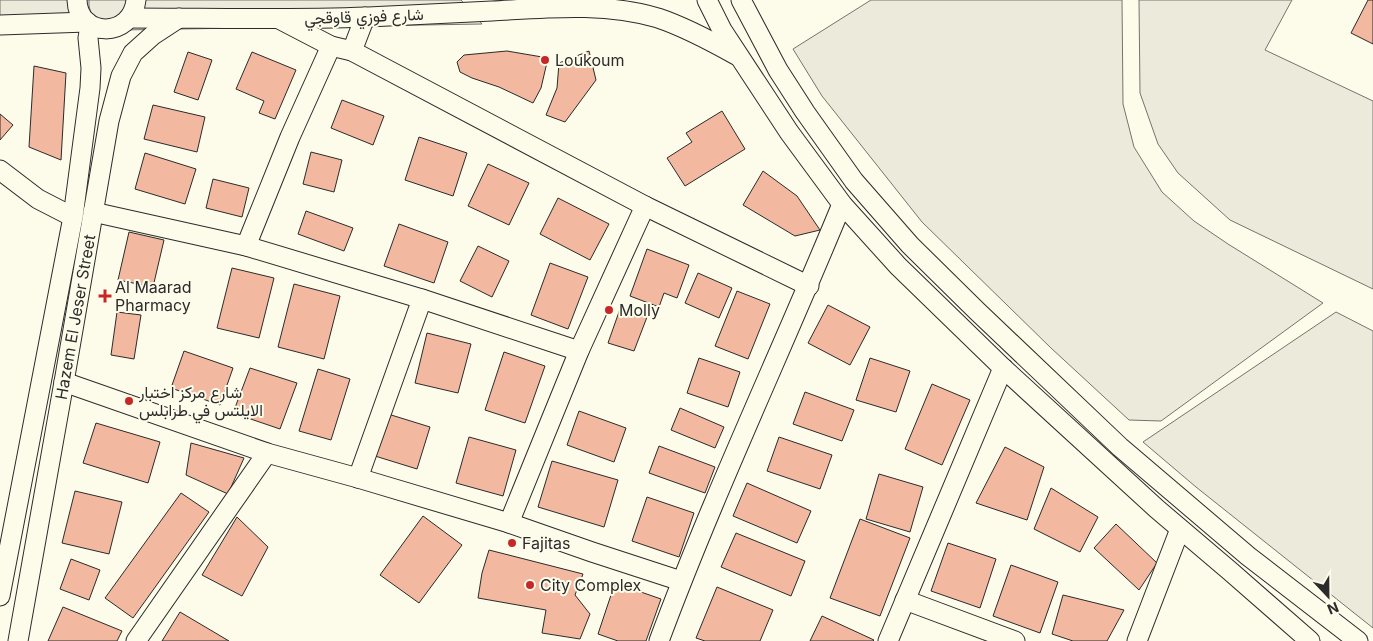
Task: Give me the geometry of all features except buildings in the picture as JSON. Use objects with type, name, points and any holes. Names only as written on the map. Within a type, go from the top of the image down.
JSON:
[{"type":"street","points":[[77,0],[80,15],[89,24],[107,30],[123,24],[130,18],[135,8],[136,0]]},
{"type":"street","points":[[707,0],[722,30],[789,132],[842,204],[898,266],[1004,368],[1180,529],[1230,570],[1310,641]]},
{"type":"street","points":[[741,0],[778,70],[805,112],[854,181],[910,245],[1120,448],[1248,556],[1358,641]]},
{"type":"street","name":"شارع فوزي قاوقجي","points":[[130,18],[279,19],[366,17],[465,6],[599,9],[631,12],[657,18],[705,38],[739,56]]},
{"type":"street","points":[[352,52],[366,17]]},
{"type":"street","name":"Hazem El Jeser Street","points":[[18,641],[94,212],[108,121],[121,76],[133,53],[153,35],[179,18]]},
{"type":"street","points":[[279,19],[331,46],[352,52],[645,206],[809,286]]},
{"type":"street","points":[[0,25],[89,24]]},
{"type":"street","name":"Hazem El Jeser Street","points":[[0,596],[73,217],[90,88],[89,24]]},
{"type":"street","points":[[246,246],[290,137],[331,46]]},
{"type":"street","points":[[0,170],[38,199],[73,217]]},
{"type":"street","points":[[659,641],[681,581],[758,397],[809,286],[842,204]]},
{"type":"street","points":[[509,522],[579,352],[645,206]]},
{"type":"street","points":[[94,212],[246,246],[422,299],[579,352]]},
{"type":"street","points":[[358,478],[422,299]]},
{"type":"street","points":[[888,641],[1004,368]]},
{"type":"street","points":[[64,382],[267,453],[509,522],[681,581]]},
{"type":"street","points":[[136,641],[267,453]]},
{"type":"street","points":[[1137,641],[1180,529]]},
{"type":"street","points":[[905,600],[1015,641]]},
{"type":"shaded area","points":[[0,0],[461,0],[482,24],[0,32]]},
{"type":"shaded area","points":[[89,0],[127,0],[126,11],[113,21],[98,20],[91,13]]},
{"type":"shaded area","points":[[871,0],[1122,0],[1123,104],[1134,147],[1162,192],[1194,221],[1323,303],[1161,421],[1129,420],[1051,348],[922,222],[822,96],[793,49]]},
{"type":"shaded area","points":[[1139,0],[1292,0],[1265,50],[1373,101],[1373,289],[1230,220],[1178,173],[1158,144],[1140,93]]},
{"type":"shaded area","points":[[1336,312],[1373,331],[1373,628],[1196,487],[1143,442]]},
{"type":"place","name":"Loukoum","points":[[545,60]]},
{"type":"place","name":"Al Maarad Pharmacy","points":[[105,296]]},
{"type":"place","name":"Molly","points":[[609,310]]},
{"type":"place","name":"شارع مركز اختبار الايلتس في طرابلس","points":[[129,401]]},
{"type":"place","name":"Fajitas","points":[[512,543]]},
{"type":"place","name":"City Complex","points":[[530,585]]}]
